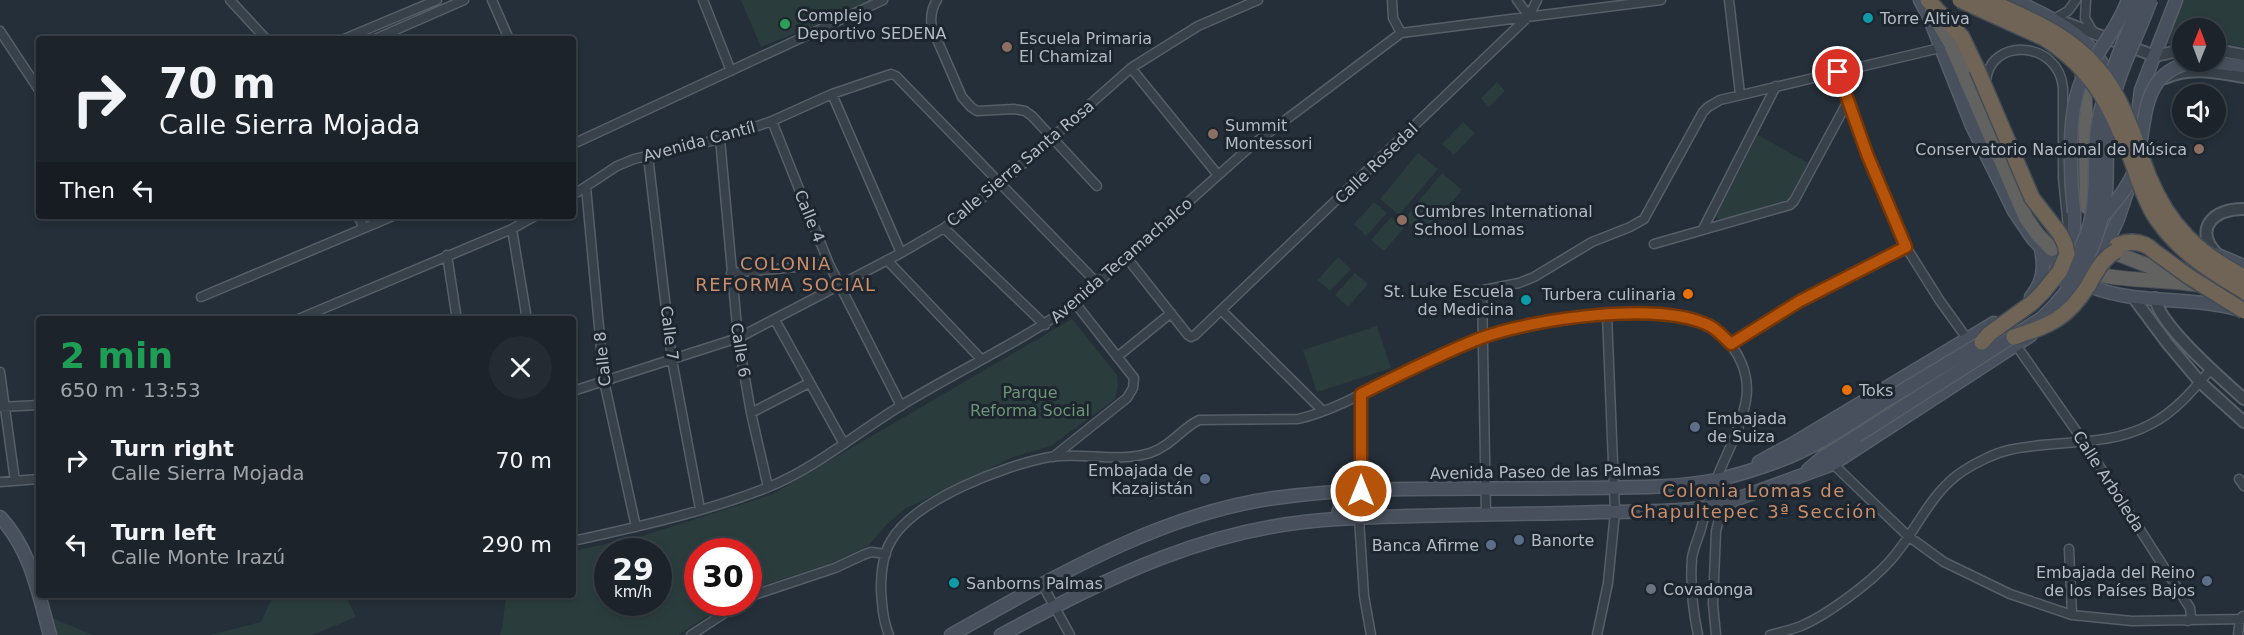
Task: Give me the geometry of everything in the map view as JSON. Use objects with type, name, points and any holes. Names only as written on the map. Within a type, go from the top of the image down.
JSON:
[{"type":"highway","points":[[1924,0],[1945,33],[2026,218],[2046,249]]},
{"type":"highway","points":[[1924,0],[1950,22],[1967,45],[2032,198],[2060,234],[2067,249],[2064,264],[2043,292],[2032,303],[1989,334],[1975,341]]},
{"type":"highway","points":[[1960,0],[2044,38],[2084,70],[2102,93],[2116,120],[2145,196],[2158,221],[2192,257],[2244,291]]},
{"type":"highway","points":[[1987,0],[2046,27],[2074,46],[2098,69],[2120,102],[2157,194],[2171,219],[2201,251],[2244,277]]},
{"type":"highway","points":[[1998,0],[2050,24],[2066,40],[2075,54],[2084,89],[2078,214]]},
{"type":"highway","points":[[1961,69],[1989,106],[2030,205],[2055,231],[2065,266]]},
{"type":"highway","points":[[2018,339],[2060,312],[2096,260],[2112,247],[2127,242],[2144,243],[2188,276],[2244,311]]},
{"type":"highway","points":[[2018,339],[2044,328],[2064,315],[2078,301],[2102,261],[2110,254],[2135,245],[2145,246],[2155,252]]},
{"type":"highway","points":[[2115,253],[2149,266],[2200,271],[2244,282]]},
{"type":"highway","points":[[2100,275],[2200,286],[2244,298]]},
{"type":"main road","points":[[1924,0],[1940,48],[1972,126],[2014,211],[2026,230],[2081,282],[2133,297],[2201,302],[2244,311]]},
{"type":"main road","points":[[2013,0],[2054,19],[2082,39],[2100,58],[2135,127],[2151,169],[2170,208],[2199,243],[2218,255],[2244,266]]},
{"type":"main road","points":[[2081,282],[2078,214],[2072,188],[2072,123],[2077,91],[2088,68],[2117,25],[2128,0]]},
{"type":"main road","name":"Avenida Paseo de las Palmas","points":[[1727,477],[1975,341],[2025,317],[2045,300],[2067,273],[2084,241],[2092,212],[2099,117],[2140,0]]},
{"type":"main road","points":[[1001,635],[1054,607],[1154,560],[1205,542],[1256,530],[1336,519],[1707,508],[1833,464],[2018,339],[2051,309],[2079,276],[2095,243],[2102,217],[2111,107],[2151,0]]},
{"type":"main road","points":[[2044,325],[2081,282],[2113,228],[2122,206],[2133,166],[2138,101],[2176,0]]},
{"type":"main road","points":[[2226,64],[2244,66]]},
{"type":"main road","points":[[2096,260],[2104,234],[2102,217],[2131,180],[2140,148],[2148,100],[2153,88],[2172,70]]},
{"type":"main road","points":[[1802,475],[1823,457],[2063,312],[2071,303],[2112,220],[2122,206]]},
{"type":"main road","points":[[2065,266],[2078,214]]},
{"type":"main road","points":[[2101,244],[2113,228]]},
{"type":"main road","points":[[2028,300],[2042,276],[2046,249]]},
{"type":"main road","name":"Avenida Paseo de las Palmas","points":[[951,635],[1042,585],[1151,532],[1196,517],[1273,498],[1335,491],[1613,488],[1691,484],[1727,477],[1793,455],[1880,404],[1975,341],[2028,300],[2065,266]]},
{"type":"main road","points":[[2071,303],[2089,295],[2112,292]]},
{"type":"main road","points":[[2028,300],[2042,301],[2048,311],[2044,325]]},
{"type":"main road","points":[[1376,490],[1377,518]]},
{"type":"main road","points":[[1335,491],[1340,501],[1340,513],[1336,519]]},
{"type":"main road","points":[[0,517],[10,528],[25,554],[36,585]]},
{"type":"main road","points":[[40,598],[50,635]]},
{"type":"street","points":[[230,0],[263,36]]},
{"type":"street","points":[[351,36],[437,0]]},
{"type":"street","points":[[382,36],[464,0]]},
{"type":"street","points":[[492,0],[507,36]]},
{"type":"street","points":[[703,0],[731,70]]},
{"type":"street","points":[[576,143],[883,0]]},
{"type":"street","points":[[937,0],[932,7],[932,28],[966,103],[977,111],[1014,109],[1025,111],[1097,186]]},
{"type":"street","name":"Calle Sierra Santa Rosa","points":[[576,390],[738,338],[901,253],[944,228],[1000,184],[1131,68],[1198,26],[1258,0]]},
{"type":"street","points":[[1392,0],[1393,18],[1401,33]]},
{"type":"street","points":[[1517,0],[1529,16]]},
{"type":"street","name":"Calle Rosedal","points":[[1171,313],[1191,337],[1529,16],[1537,0]]},
{"type":"street","name":"Avenida Tecamachalco","points":[[576,540],[636,527],[768,487],[844,444],[901,406],[981,359],[1045,325],[1075,303],[1127,258],[1251,146],[1401,33],[1661,0]]},
{"type":"street","points":[[1730,0],[1740,94]]},
{"type":"street","points":[[2054,19],[2068,11],[2076,0]]},
{"type":"street","points":[[2086,0],[2085,18],[2093,32]]},
{"type":"street","points":[[2054,19],[2155,56],[2172,52]]},
{"type":"street","points":[[0,31],[36,85]]},
{"type":"street","points":[[1468,293],[1519,283],[1592,242],[1639,223],[1647,215],[1703,112],[1720,100],[1940,48]]},
{"type":"street","points":[[1989,106],[1986,80],[1995,60],[2010,52],[2024,49],[2037,51],[2055,65],[2062,81],[2063,161],[2069,236],[2065,266]]},
{"type":"street","points":[[2226,52],[2244,56]]},
{"type":"street","points":[[1131,68],[1218,175]]},
{"type":"street","points":[[2138,101],[2156,84],[2179,73],[2205,71],[2244,77]]},
{"type":"street","points":[[1838,72],[1867,154],[1906,247],[1940,301],[1975,341]]},
{"type":"street","name":"Avenida Cantíl","points":[[576,193],[617,166],[648,156],[720,139],[772,121],[831,94],[886,75],[896,76],[1000,184]]},
{"type":"street","points":[[1703,230],[1776,86]]},
{"type":"street","points":[[831,94],[901,253]]},
{"type":"street","points":[[1654,244],[1783,208],[1794,201],[1848,100]]},
{"type":"street","name":"Calle 4","points":[[772,121],[829,264],[901,406]]},
{"type":"street","name":"Calle 6","points":[[720,139],[738,338],[751,413],[768,487]]},
{"type":"street","name":"Calle 7","points":[[648,156],[672,360],[700,509]]},
{"type":"street","points":[[1000,184],[1097,283]]},
{"type":"street","name":"Calle 8","points":[[586,187],[604,381],[636,527]]},
{"type":"street","points":[[2218,255],[2207,238],[2206,230],[2210,221],[2223,211],[2244,209]]},
{"type":"street","points":[[360,219],[364,228]]},
{"type":"street","points":[[201,297],[386,219]]},
{"type":"street","points":[[305,316],[512,229],[530,219]]},
{"type":"street","points":[[944,228],[1045,325]]},
{"type":"street","points":[[512,229],[526,316]]},
{"type":"street","points":[[1731,344],[1800,301],[1906,247]]},
{"type":"street","points":[[447,255],[456,316]]},
{"type":"street","points":[[1117,357],[1171,313],[1127,258]]},
{"type":"street","points":[[887,260],[981,359]]},
{"type":"street","points":[[731,273],[829,264]]},
{"type":"street","points":[[1482,291],[1486,515]]},
{"type":"street","points":[[2133,297],[2200,382],[2244,422]]},
{"type":"street","points":[[2155,298],[2160,310],[2180,338],[2244,399]]},
{"type":"street","points":[[1052,457],[1127,398],[1133,388],[1134,378],[1075,303]]},
{"type":"street","points":[[322,308],[323,316]]},
{"type":"street","points":[[1221,310],[1322,410]]},
{"type":"street","points":[[889,635],[882,608],[881,585],[890,542],[911,517],[935,501],[1015,465],[1052,457],[1131,457],[1150,453],[1169,445],[1192,423],[1199,420],[1298,418],[1322,410],[1361,394],[1423,362],[1483,337],[1526,326],[1581,317],[1656,314],[1689,319],[1711,326],[1731,344],[1740,359],[1747,381],[1746,399],[1729,455],[1723,504],[1716,531],[1713,604],[1716,635]]},
{"type":"street","points":[[1597,635],[1608,583],[1615,512],[1607,315]]},
{"type":"street","points":[[776,320],[844,444]]},
{"type":"street","name":"Calle Arboleda","points":[[2018,339],[2190,608],[2191,616],[2188,621]]},
{"type":"street","points":[[1770,635],[1801,626],[1855,593],[1890,562],[1933,499],[1963,471],[2006,450],[2118,437],[2150,425],[2174,410],[2211,369]]},
{"type":"street","points":[[0,372],[3,408],[15,481]]},
{"type":"street","points":[[751,413],[809,383]]},
{"type":"street","points":[[1361,394],[1361,491]]},
{"type":"street","points":[[3,408],[36,405]]},
{"type":"street","points":[[1833,464],[1908,536],[1944,562],[2010,594],[2072,615],[2132,621],[2243,618],[2238,635]]},
{"type":"street","points":[[1698,635],[1694,615],[1692,557],[1707,508],[1727,477]]},
{"type":"street","points":[[0,482],[36,479]]},
{"type":"street","points":[[1359,518],[1364,596],[1371,635]]},
{"type":"street","points":[[2068,549],[2072,615]]},
{"type":"street","points":[[762,592],[835,568],[872,552],[886,554]]},
{"type":"street","points":[[1042,585],[1070,635]]},
{"type":"street","points":[[691,635],[720,616]]},
{"type":"green space","name":"Complejo Deportivo SEDENA","points":[[741,0],[877,0],[761,47]]},
{"type":"green space","points":[[2180,0],[2244,0],[2244,47],[2226,44],[2226,18],[2172,18],[2172,43],[2159,44]]},
{"type":"green space","points":[[1497,82],[1505,91],[1489,107],[1481,98]]},
{"type":"green space","points":[[1463,122],[1475,133],[1454,155],[1442,144]]},
{"type":"green space","points":[[1758,135],[1808,163],[1790,199],[1722,220],[1715,217]]},
{"type":"green space","points":[[1418,153],[1438,169],[1399,215],[1380,199]]},
{"type":"green space","points":[[1442,173],[1462,190],[1423,236],[1404,219]]},
{"type":"green space","points":[[1374,202],[1387,213],[1366,236],[1354,224]]},
{"type":"green space","points":[[1391,217],[1404,228],[1384,251],[1371,240]]},
{"type":"green space","points":[[1338,257],[1351,269],[1330,291],[1318,280]]},
{"type":"green space","points":[[1355,273],[1368,284],[1348,307],[1335,295]]},
{"type":"green space","name":"Parque Reforma Social","points":[[1072,319],[1117,375],[1118,386],[1115,399],[1051,446],[1013,457],[905,509],[887,524],[868,546],[832,563],[762,586],[762,538],[684,538],[684,616],[708,616],[678,635],[500,635],[506,598],[576,598],[576,550],[594,547],[594,616],[672,616],[672,538],[634,538],[771,495]]},
{"type":"green space","points":[[1377,326],[1391,368],[1317,392],[1303,350]]},
{"type":"green space","points":[[272,598],[347,598],[356,617],[312,635],[210,635],[261,622]]},
{"type":"green space","points":[[43,614],[92,635],[48,635]]},
{"type":"place","name":"Torre Altiva","points":[[1868,18]]},
{"type":"place","name":"Complejo Deportivo SEDENA","points":[[785,24]]},
{"type":"place","name":"Escuela Primaria El Chamizal","points":[[1007,47]]},
{"type":"place","name":"Summit Montessori","points":[[1213,134]]},
{"type":"place","name":"Conservatorio Nacional de Música","points":[[2199,149]]},
{"type":"place","name":"Cumbres International School Lomas","points":[[1402,220]]},
{"type":"place","name":"Turbera culinaria","points":[[1688,294]]},
{"type":"place","name":"St. Luke Escuela de Medicina","points":[[1526,300]]},
{"type":"place","name":"Toks","points":[[1847,390]]},
{"type":"place","name":"Embajada de Suiza","points":[[1695,427]]},
{"type":"place","name":"Embajada de Kazajistán","points":[[1205,479]]},
{"type":"place","name":"Banorte","points":[[1519,540]]},
{"type":"place","name":"Banca Afirme","points":[[1491,545]]},
{"type":"place","name":"Embajada del Reino de los Países Bajos","points":[[2207,581]]},
{"type":"place","name":"Sanborns Palmas","points":[[954,583]]},
{"type":"place","name":"Covadonga","points":[[1651,589]]},
{"type":"district","name":"COLONIA REFORMA SOCIAL","points":[[786,274]]},
{"type":"district","name":"Colonia Lomas de Chapultepec 3ª Sección","points":[[1754,501]]},
{"type":"route","points":[[1361,491],[1361,394],[1423,362],[1483,337],[1526,326],[1607,315],[1656,314],[1689,319],[1711,326],[1731,344],[1800,301],[1906,247],[1867,154],[1838,72]]}]
